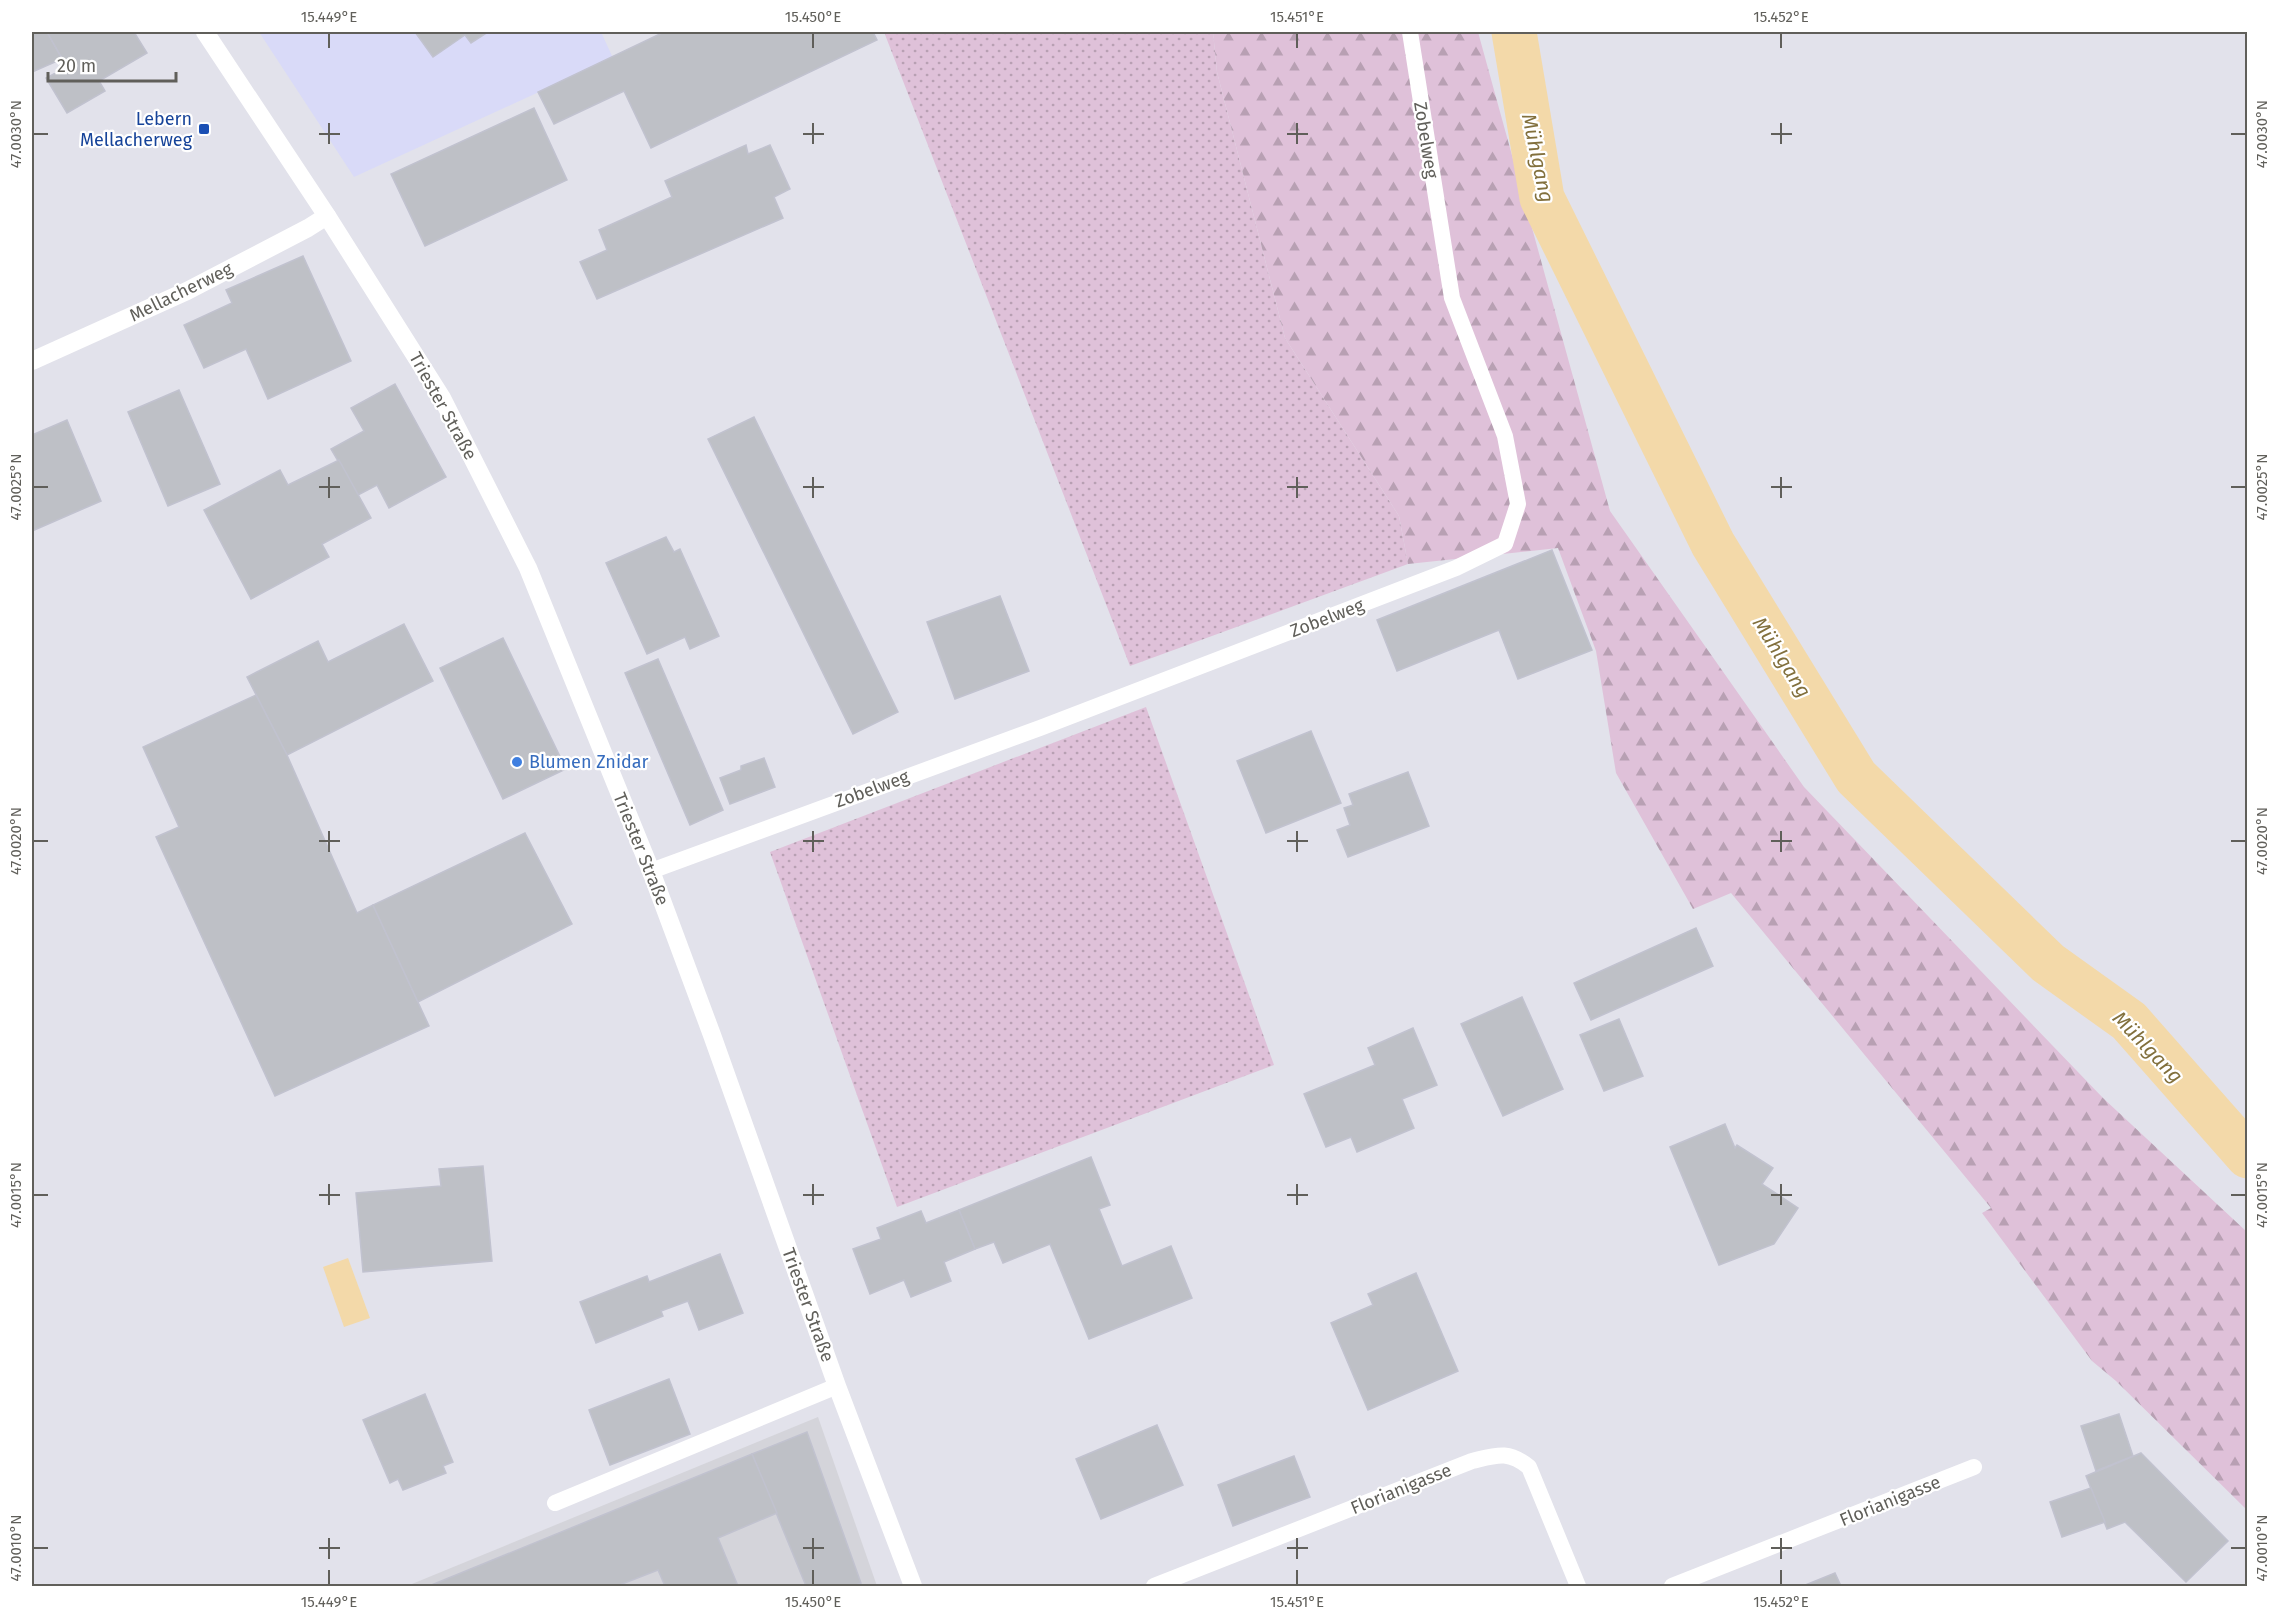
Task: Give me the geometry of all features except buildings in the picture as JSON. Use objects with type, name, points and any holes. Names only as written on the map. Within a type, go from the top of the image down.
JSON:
[{"type":"main road","name":"Triester Straße","points":[[205,32],[327,216],[442,398],[528,568],[651,871],[837,1386],[914,1587]]},
{"type":"main road","name":"Mellacherweg","points":[[32,361],[187,291],[327,216]]},
{"type":"lane","name":"Zobelweg","points":[[651,871],[1062,720],[1456,568],[1505,544],[1518,504],[1505,436],[1452,298],[1410,32]]},
{"type":"lane","points":[[555,1503],[837,1386]]},
{"type":"lane","name":"Florianigasse","points":[[1154,1587],[1472,1461],[1494,1456],[1516,1456],[1529,1467],[1578,1587]]},
{"type":"lane","name":"Florianigasse","points":[[1672,1587],[1974,1467]]},
{"type":"shaded area","points":[[259,32],[601,32],[613,58],[354,177]]},
{"type":"shaded area","points":[[1610,32],[1762,32],[1610,34]]},
{"type":"shaded area","points":[[348,1258],[370,1318],[344,1327],[323,1267]]},
{"type":"shaded area","points":[[818,1417],[877,1586],[407,1586]]},
{"type":"green space","points":[[884,32],[1213,32],[1217,72],[1285,338],[1399,516],[1408,564],[1130,666]]},
{"type":"green space","points":[[1213,32],[1478,32],[1610,511],[1804,787],[2103,1098],[2247,1232],[2247,1510],[2116,1381],[2092,1361],[1982,1213],[1991,1208],[1731,893],[1693,909],[1616,773],[1596,651],[1558,548],[1408,564],[1399,516],[1285,338],[1217,72]]},
{"type":"green space","points":[[1146,707],[1274,1065],[897,1207],[770,852]]},
{"type":"waterway","name":"Mühlgang","points":[[1514,32],[1542,198],[1713,544],[1856,777],[2048,963],[2129,1021],[2248,1156]]},
{"type":"place","name":"Lebern Mellacherweg","points":[[204,129]]},
{"type":"place","name":"Blumen Znidar","points":[[517,762]]}]
